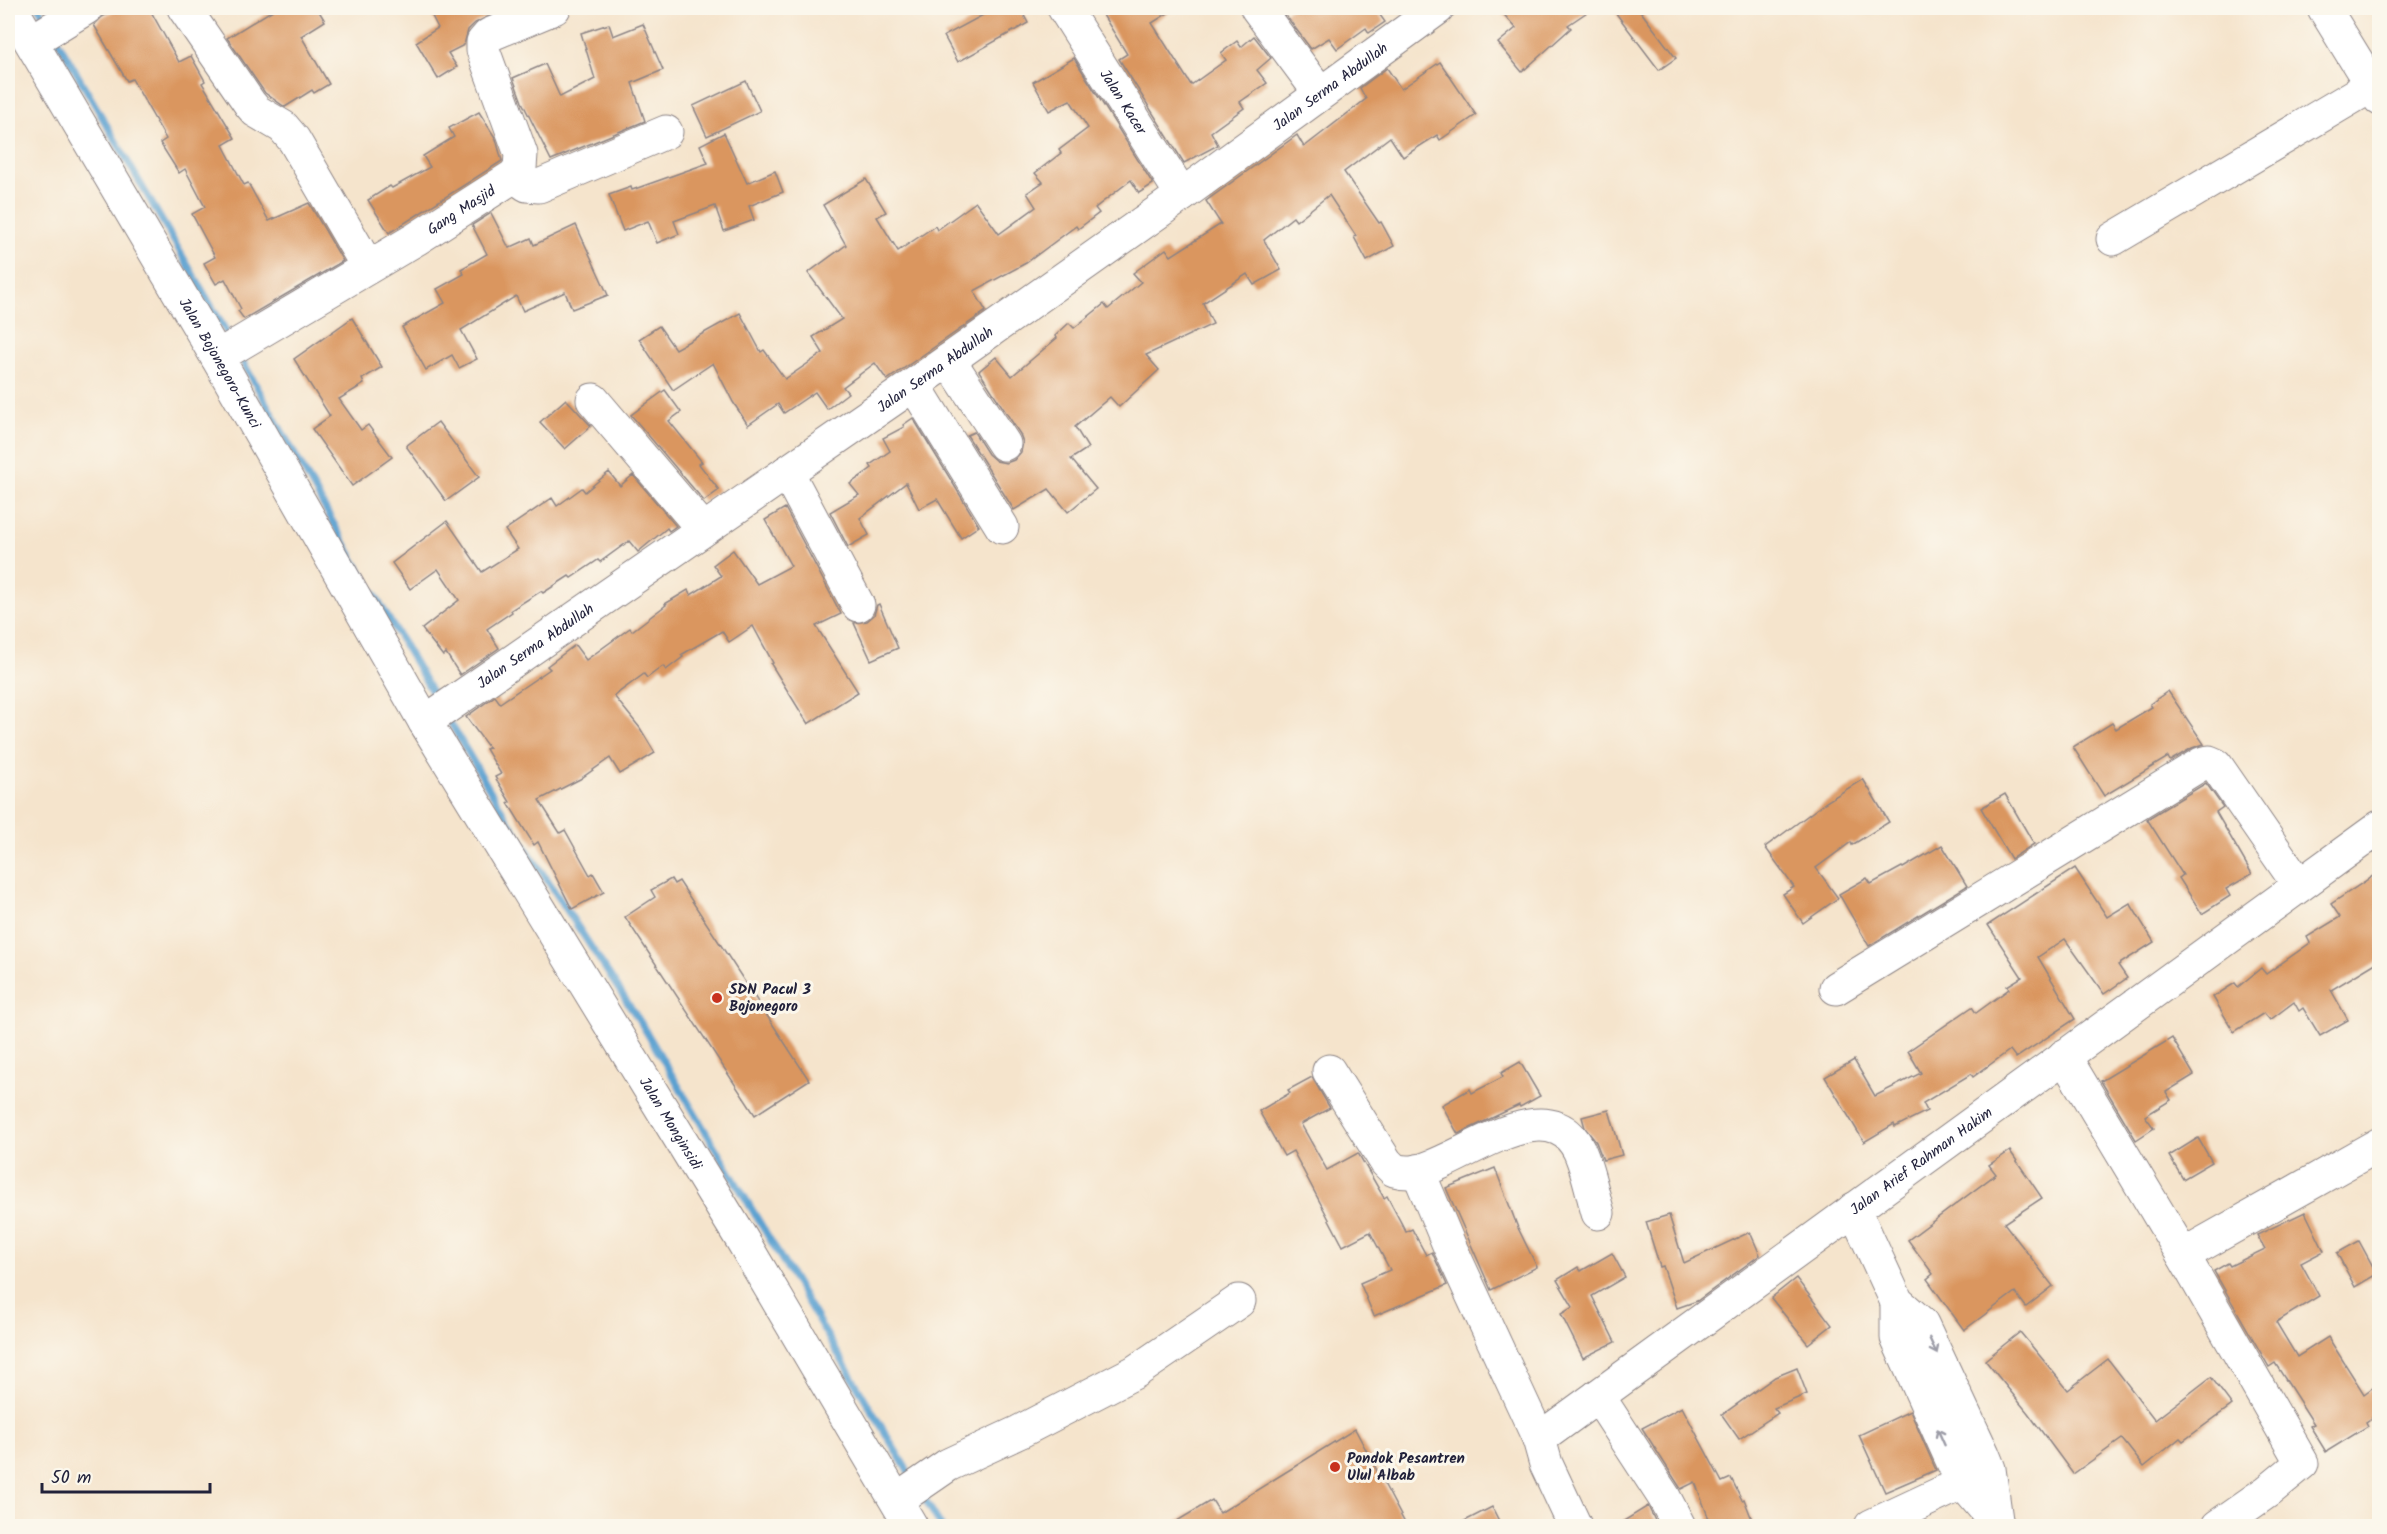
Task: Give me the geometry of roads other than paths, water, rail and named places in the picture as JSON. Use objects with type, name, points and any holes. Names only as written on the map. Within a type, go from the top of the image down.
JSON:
[{"type":"street","name":"Jalan Bojonegoro-Kunci","points":[[11,8],[55,27],[230,349],[441,711]]},
{"type":"street","points":[[184,8],[250,104],[256,111],[283,127],[294,140],[368,267]]},
{"type":"street","points":[[554,8],[489,35],[483,42],[483,51],[520,154],[520,168],[514,176],[527,185],[538,186],[666,132]]},
{"type":"street","name":"Jalan Kacer","points":[[1064,8],[1182,195]]},
{"type":"street","points":[[1257,8],[1320,93]]},
{"type":"street","name":"Jalan Serma Abdullah","points":[[441,711],[914,385],[1182,195],[1438,8]]},
{"type":"street","points":[[2113,239],[2375,92],[2324,8]]},
{"type":"street","name":"Gang Masjid","points":[[230,349],[416,239],[514,176]]},
{"type":"street","points":[[949,360],[1004,444]]},
{"type":"street","points":[[914,385],[1002,527]]},
{"type":"street","points":[[593,399],[703,529]]},
{"type":"street","points":[[787,472],[858,605]]},
{"type":"street","name":"Jalan Monginsidi","points":[[441,711],[747,1248],[910,1500]]},
{"type":"street","points":[[1836,988],[2201,764],[2209,762],[2216,765],[2299,885]]},
{"type":"street","name":"Jalan Arief Rahman Hakim","points":[[1539,1439],[2379,827]]},
{"type":"street","points":[[2064,1056],[2183,1255],[2302,1463],[2218,1527]]},
{"type":"street","points":[[1329,1071],[1386,1162],[1395,1170],[1418,1171],[1511,1130],[1530,1125],[1550,1124],[1568,1136],[1579,1150],[1598,1213]]},
{"type":"street","points":[[2183,1255],[2379,1144]]},
{"type":"street","points":[[1418,1171],[1449,1245],[1539,1439],[1546,1464],[1575,1527]]},
{"type":"street","points":[[1854,1209],[1897,1302],[1922,1324],[1967,1469]]},
{"type":"street","points":[[910,1500],[948,1465],[1019,1432],[1136,1372],[1239,1301]]},
{"type":"street","points":[[1598,1396],[1664,1497],[1679,1527]]},
{"type":"street","points":[[1871,1527],[1967,1469],[1989,1469],[1998,1523]]},
{"type":"waterway","points":[[39,8],[47,21]]},
{"type":"waterway","points":[[55,36],[230,338]]},
{"type":"waterway","points":[[238,353],[354,560],[438,702]]},
{"type":"waterway","points":[[447,717],[507,819],[641,1023],[912,1478]]},
{"type":"waterway","points":[[921,1493],[941,1526]]},
{"type":"place","name":"SDN Pacul 3 Bojonegoro","points":[[717,998]]},
{"type":"place","name":"Pondok Pesantren Ulul Albab","points":[[1335,1467]]}]
